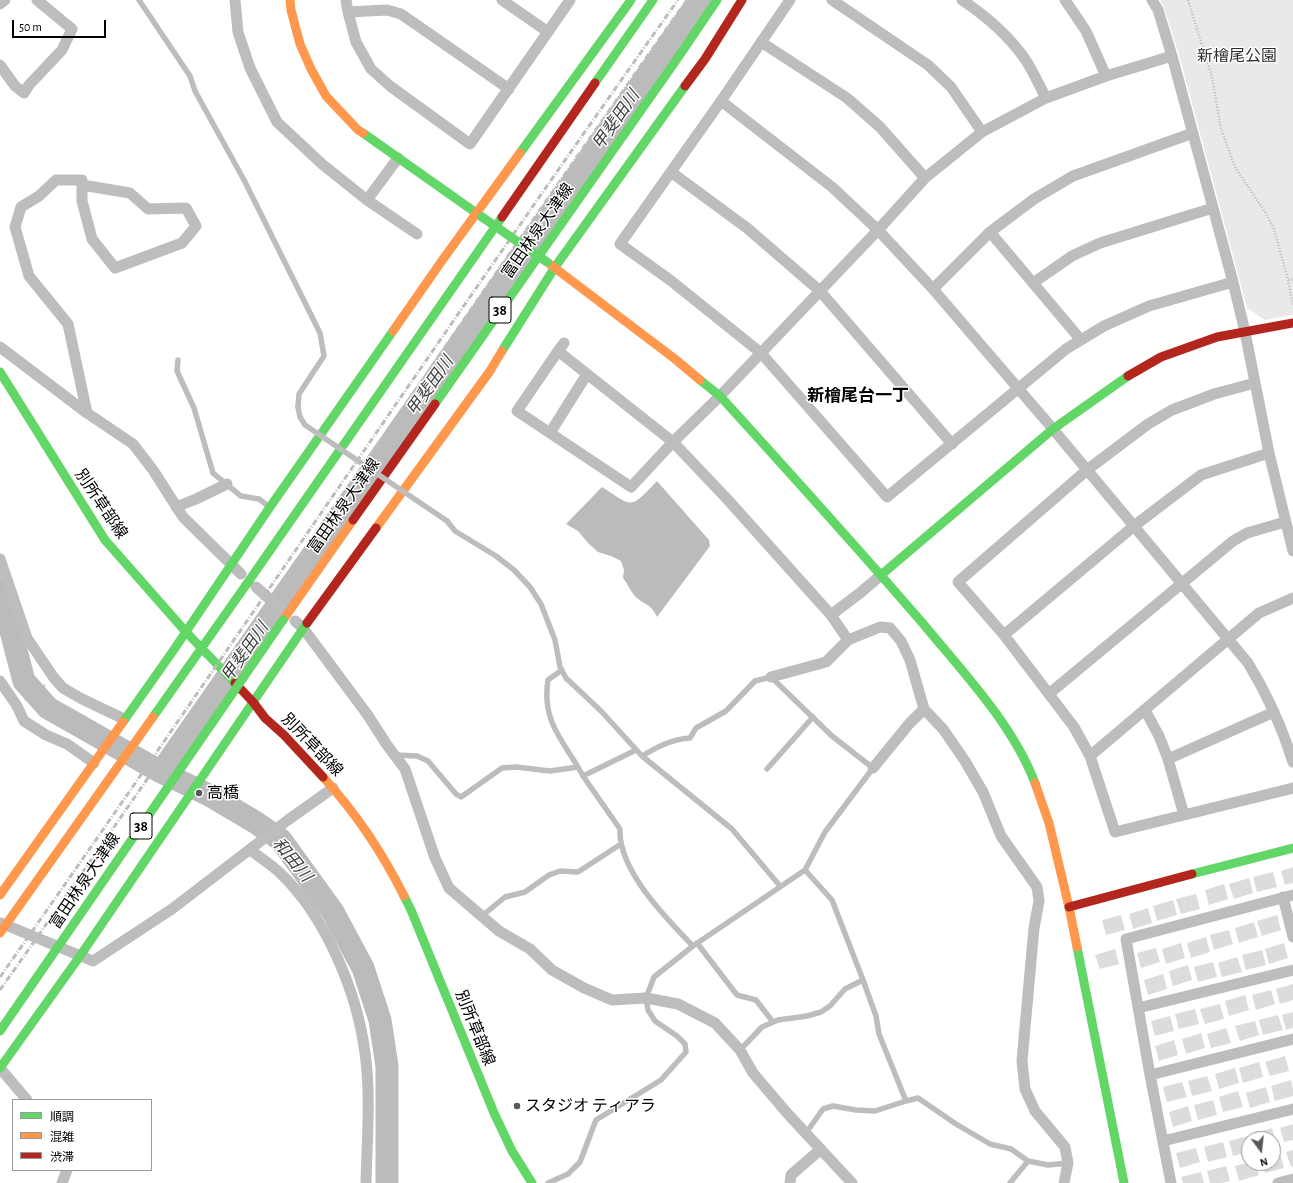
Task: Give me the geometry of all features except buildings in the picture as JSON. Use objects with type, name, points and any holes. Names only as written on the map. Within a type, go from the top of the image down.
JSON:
[{"type":"main road","points":[[290,0],[291,10],[300,44],[311,69],[326,96],[358,130],[551,265],[720,396],[881,575],[1000,718],[1029,768],[1049,823],[1069,907],[1124,1183]]},
{"type":"main road","points":[[0,895],[186,632],[270,507],[631,0]]},
{"type":"main road","points":[[0,932],[251,586],[653,0]]},
{"type":"main road","name":"富田林泉大津線","points":[[0,1032],[282,614],[677,59],[717,0]]},
{"type":"main road","points":[[0,1068],[80,956],[208,770],[253,702],[299,625],[490,371],[551,265],[705,59],[742,0]]},
{"type":"main road","points":[[881,575],[1053,429],[1134,371],[1161,358],[1217,337],[1293,324]]},
{"type":"main road","name":"別所草部線","points":[[0,372],[105,540],[147,590],[253,702],[265,718],[284,735],[333,788],[370,836],[411,910],[494,1113],[512,1151],[532,1183]]},
{"type":"main road","points":[[1069,907],[1293,848]]},
{"type":"street","points":[[0,4],[5,0]]},
{"type":"street","points":[[0,65],[15,86],[24,93],[62,50],[72,29],[36,0]]},
{"type":"street","points":[[235,0],[238,32],[250,68],[277,122],[322,164],[367,200],[417,234]]},
{"type":"street","points":[[346,0],[356,42],[371,69],[390,86],[470,144],[570,0]]},
{"type":"street","points":[[502,0],[548,32]]},
{"type":"street","points":[[790,0],[620,244],[670,280],[761,353],[887,497],[1066,349],[1104,326],[1149,306],[1233,282]]},
{"type":"street","points":[[832,0],[928,65],[951,87],[982,132]]},
{"type":"street","points":[[962,0],[1002,31],[1025,60],[1046,98]]},
{"type":"street","points":[[1065,0],[1086,31],[1106,76]]},
{"type":"street","points":[[1152,0],[1158,10],[1172,56],[1233,282],[1245,332],[1269,453],[1293,551]]},
{"type":"street","points":[[348,12],[387,10],[402,14],[509,89]]},
{"type":"street","points":[[761,42],[847,98],[880,127],[926,178]]},
{"type":"street","points":[[848,640],[832,615],[728,500],[673,442],[587,374],[561,347],[517,411],[631,488],[673,442],[720,396],[926,178],[982,132],[1046,98],[1106,76],[1172,56]]},
{"type":"street","points":[[721,101],[832,187],[878,230],[933,289],[1017,389],[1053,429],[1248,663],[1260,682],[1284,733],[1293,762]]},
{"type":"street","points":[[933,289],[990,232],[1034,199],[1073,176],[1193,132]]},
{"type":"street","points":[[367,200],[398,158]]},
{"type":"street","points":[[671,172],[747,228],[820,291],[952,444]]},
{"type":"street","points":[[82,185],[130,193],[148,209],[186,208],[196,226],[182,243],[115,268],[92,239],[82,201],[82,185],[82,180],[56,180],[39,196],[21,207],[15,226],[29,276],[68,324],[87,413]]},
{"type":"street","points":[[1033,283],[1072,256],[1100,242],[1213,208]]},
{"type":"street","points":[[990,232],[1081,340]]},
{"type":"street","points":[[0,347],[87,413],[132,444],[154,470],[183,517],[241,574]]},
{"type":"street","points":[[550,434],[587,374]]},
{"type":"street","points":[[1255,383],[1214,394],[1172,410],[1148,424],[1087,470],[958,582],[1004,635],[1050,693],[1074,727],[1090,756],[1115,832],[1293,788]]},
{"type":"street","points":[[1004,635],[1134,526],[1201,475],[1269,453]]},
{"type":"street","points":[[176,506],[196,499],[227,484]]},
{"type":"street","points":[[1050,693],[1233,541],[1248,533],[1285,522]]},
{"type":"street","points":[[0,559],[27,638],[54,678],[63,688],[122,722]]},
{"type":"street","points":[[832,615],[881,575]]},
{"type":"street","points":[[251,586],[282,614]]},
{"type":"street","points":[[1090,756],[1259,613],[1293,598]]},
{"type":"street","points":[[299,625],[367,714],[405,769],[435,858],[449,888],[499,931],[530,949],[552,970],[584,988],[612,1000],[646,998],[678,1004],[715,1024],[740,1050],[753,1073],[787,1113],[852,1183]]},
{"type":"street","points":[[771,677],[826,662],[848,640],[880,627],[890,628],[901,641],[910,660],[924,709],[944,729],[983,792],[1001,836],[1037,887],[1039,901],[1034,928],[1022,1061],[1025,1089],[1035,1111],[1065,1147],[1068,1163],[1064,1183]]},
{"type":"street","points":[[0,681],[17,706],[24,721],[46,735],[67,744],[95,761]]},
{"type":"street","points":[[873,768],[909,724],[924,709]]},
{"type":"street","points":[[1146,710],[1160,736],[1184,815]]},
{"type":"street","points":[[1168,759],[1274,712]]},
{"type":"street","points":[[0,923],[92,962],[172,909],[288,820],[333,788]]},
{"type":"street","points":[[252,848],[279,872],[299,894],[322,928],[340,961],[351,994],[365,1052],[368,1088],[366,1183]]},
{"type":"street","points":[[1171,1183],[1162,1141],[1126,939],[1288,896],[1293,937]]},
{"type":"street","points":[[1138,1008],[1293,970]]},
{"type":"street","points":[[1150,1075],[1293,1038]]},
{"type":"street","points":[[0,1068],[26,1099]]},
{"type":"street","points":[[1162,1141],[1293,1109]]},
{"type":"street","points":[[790,1183],[791,1175],[821,1149]]},
{"type":"street","points":[[62,1183],[67,1171]]},
{"type":"street","points":[[1278,1183],[1293,1179]]},
{"type":"lane","points":[[139,0],[190,76],[195,91],[244,180],[320,333],[324,356],[299,394],[298,407],[300,417],[305,425],[447,521],[455,531],[496,556],[514,570],[530,587],[541,604],[552,632],[562,670],[566,678],[600,711],[642,756],[732,829],[780,886]]},
{"type":"lane","points":[[178,360],[177,370],[194,408],[213,473],[241,496],[259,499],[270,507]]},
{"type":"lane","points":[[562,670],[548,680],[546,694],[548,712],[553,726],[583,776],[620,829],[620,837],[625,857],[644,890],[666,918],[695,945],[737,995],[756,1000],[773,1022]]},
{"type":"lane","points":[[548,1183],[568,1174],[580,1162],[596,1120],[661,1080],[686,1052],[685,1044],[677,1036],[655,1021],[648,1010],[646,998],[654,978],[695,945],[805,870],[825,832],[873,768],[832,736],[771,677],[755,681],[726,711],[696,728],[690,738],[679,739],[658,747],[642,756]]},
{"type":"lane","points":[[767,769],[813,717]]},
{"type":"lane","points":[[583,776],[636,750]]},
{"type":"lane","points":[[394,755],[417,756],[428,761],[456,794],[461,797],[502,768],[516,766],[550,771],[578,767]]},
{"type":"lane","points":[[482,916],[505,897],[525,892],[549,875],[560,871],[578,872],[622,844]]},
{"type":"lane","points":[[805,870],[832,900],[876,1016],[879,1034],[906,1101]]},
{"type":"lane","points":[[740,1050],[762,1027],[778,1020],[807,1016],[820,1012],[830,1006],[845,989],[863,980]]},
{"type":"lane","points":[[806,1133],[823,1109],[833,1106],[856,1110],[875,1111],[918,1098],[956,1124],[990,1144],[1011,1149],[1028,1161],[1048,1165],[1068,1163]]},
{"type":"lane","points":[[1010,1183],[1028,1161]]},
{"type":"path","points":[[1188,0],[1212,77],[1224,137],[1235,167],[1265,212],[1274,229],[1288,280],[1293,305]]},
{"type":"path","points":[[1288,280],[1293,280]]},
{"type":"path","points":[[21,704],[50,682]]},
{"type":"green space","name":"新檜尾公園","points":[[1160,0],[1293,0],[1293,315],[1265,320],[1247,308],[1179,55]]},
{"type":"shaded area","points":[[657,481],[709,540],[710,546],[657,617],[652,609],[637,598],[631,591],[623,578],[624,570],[621,561],[598,552],[578,531],[566,524],[602,487],[620,499],[626,502],[631,502],[642,497]]},
{"type":"waterway","name":"甲斐田川","points":[[161,772],[700,0]]},
{"type":"waterway","name":"和田川","points":[[0,589],[24,681],[48,708],[161,772],[211,796],[255,822],[281,840],[333,912],[363,968],[380,1020],[387,1066],[387,1183]]},
{"type":"railway","points":[[0,977],[170,733],[507,243],[678,0]]},
{"type":"railway","points":[[0,990],[600,123],[687,0]]},
{"type":"traffic: fast","points":[[520,153],[631,0]]},
{"type":"traffic: fast","points":[[595,83],[653,0]]},
{"type":"traffic: fast","points":[[435,404],[717,0]]},
{"type":"traffic: fast","points":[[502,351],[555,267],[685,86]]},
{"type":"traffic: fast","points":[[363,133],[482,217]]},
{"type":"traffic: fast","points":[[482,217],[547,262]]},
{"type":"traffic: fast","points":[[246,585],[502,217]]},
{"type":"traffic: fast","points":[[123,722],[173,651],[270,507],[393,331]]},
{"type":"traffic: fast","points":[[0,372],[105,540],[186,632],[235,683]]},
{"type":"traffic: fast","points":[[881,575],[1053,429],[1128,376]]},
{"type":"traffic: fast","points":[[700,380],[720,396],[772,453],[956,662],[1001,720],[1026,762],[1035,783]]},
{"type":"traffic: fast","points":[[153,717],[246,585]]},
{"type":"traffic: fast","points":[[0,1031],[283,620]]},
{"type":"traffic: fast","points":[[0,1068],[80,956],[307,623]]},
{"type":"traffic: fast","points":[[1192,874],[1293,848]]},
{"type":"traffic: fast","points":[[404,896],[494,1113],[512,1151],[532,1183]]},
{"type":"traffic: fast","points":[[1077,947],[1124,1183]]},
{"type":"traffic: slow","points":[[290,0],[291,10],[300,44],[311,69],[326,96],[358,130],[363,133]]},
{"type":"traffic: slow","points":[[393,331],[520,153]]},
{"type":"traffic: slow","points":[[547,262],[675,359],[700,380]]},
{"type":"traffic: slow","points":[[376,528],[490,371],[502,351]]},
{"type":"traffic: slow","points":[[283,620],[353,520]]},
{"type":"traffic: slow","points":[[0,933],[153,717]]},
{"type":"traffic: slow","points":[[0,895],[123,722]]},
{"type":"traffic: slow","points":[[323,777],[357,818],[387,864],[404,896]]},
{"type":"traffic: slow","points":[[1035,783],[1049,823],[1077,947]]},
{"type":"traffic: jam","points":[[685,86],[705,59],[742,0]]},
{"type":"traffic: jam","points":[[502,217],[595,83]]},
{"type":"traffic: jam","points":[[1128,376],[1161,357],[1217,337],[1293,323]]},
{"type":"traffic: jam","points":[[353,520],[435,404]]},
{"type":"traffic: jam","points":[[307,623],[376,528]]},
{"type":"traffic: jam","points":[[235,683],[253,702],[265,718],[284,735],[323,777]]},
{"type":"traffic: jam","points":[[1069,907],[1192,874]]},
{"type":"place","name":"高橋","points":[[199,793]]},
{"type":"place","name":"スタジオ ティアラ","points":[[517,1106]]},
{"type":"district","name":"新檜尾台一丁","points":[[858,396]]}]
